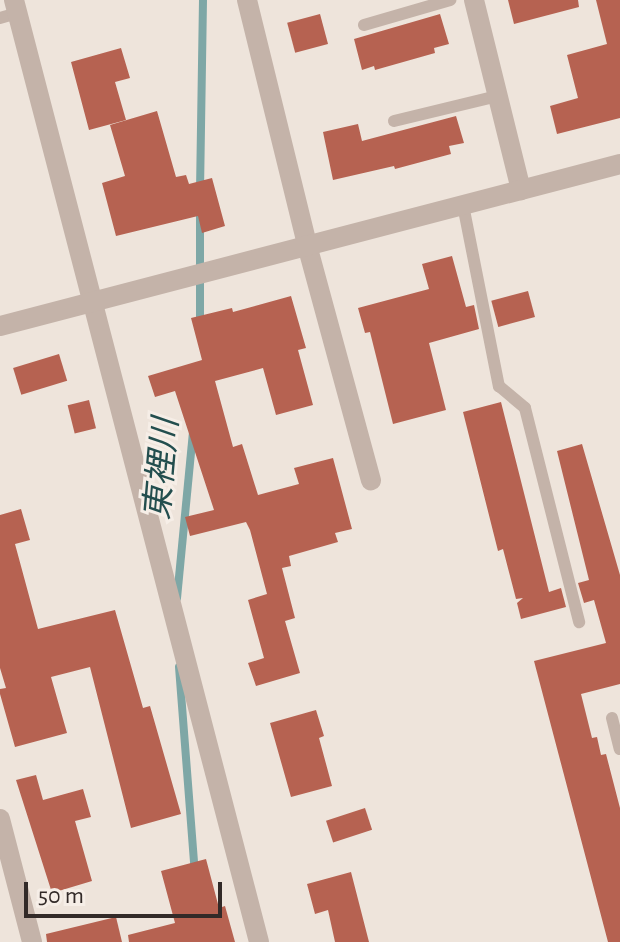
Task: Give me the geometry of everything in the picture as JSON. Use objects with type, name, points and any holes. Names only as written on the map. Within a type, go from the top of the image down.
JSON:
[{"type":"street","points":[[247,0],[307,245],[371,480]]},
{"type":"street","points":[[474,0],[521,190]]},
{"type":"street","points":[[10,10],[94,302],[259,942]]},
{"type":"street","points":[[0,326],[620,164]]},
{"type":"street","points":[[0,819],[32,942]]},
{"type":"lane","points":[[364,25],[450,0]]},
{"type":"lane","points":[[394,121],[497,96]]},
{"type":"lane","points":[[463,205],[499,386],[525,408],[579,622]]},
{"type":"lane","points":[[612,718],[620,749]]},
{"type":"building","points":[[508,0],[578,0],[579,7],[514,24]]},
{"type":"building","points":[[596,0],[620,0],[620,118],[557,134],[550,106],[578,98],[567,55],[607,44]]},
{"type":"building","points":[[320,14],[328,44],[295,53],[287,23]]},
{"type":"building","points":[[440,14],[449,44],[434,48],[435,53],[375,70],[374,66],[362,70],[354,39]]},
{"type":"building","points":[[121,48],[130,78],[115,82],[126,120],[89,130],[71,62]]},
{"type":"building","points":[[157,111],[176,177],[186,175],[189,184],[212,178],[225,226],[202,233],[198,216],[116,236],[102,183],[125,176],[110,125]]},
{"type":"building","points":[[456,116],[464,143],[449,146],[451,154],[395,169],[394,166],[333,180],[323,132],[358,124],[362,141]]},
{"type":"building","points":[[452,256],[466,307],[474,305],[479,329],[429,343],[446,410],[393,424],[370,332],[365,333],[358,308],[429,289],[422,264]]},
{"type":"building","points":[[528,291],[535,317],[498,327],[491,301]]},
{"type":"building","points":[[291,296],[306,348],[298,350],[313,405],[276,415],[263,368],[215,381],[233,447],[242,444],[258,495],[299,484],[294,468],[333,458],[352,529],[335,533],[338,542],[289,556],[291,566],[282,568],[295,618],[285,621],[300,673],[256,686],[248,663],[264,658],[248,600],[267,594],[250,530],[246,522],[190,536],[185,517],[214,510],[175,391],[155,397],[148,376],[202,360],[191,318],[232,308],[233,312]]},
{"type":"building","points":[[59,354],[67,381],[21,395],[13,368]]},
{"type":"building","points":[[89,400],[96,428],[75,433],[68,405]]},
{"type":"building","points":[[501,402],[549,592],[561,588],[566,607],[521,619],[517,603],[523,598],[516,599],[503,549],[498,551],[463,412]]},
{"type":"building","points":[[582,444],[620,575],[620,684],[581,694],[592,738],[597,737],[601,755],[606,754],[620,808],[620,942],[608,942],[534,661],[606,643],[594,600],[584,603],[578,583],[589,580],[557,451]]},
{"type":"building","points":[[21,509],[30,540],[15,544],[38,629],[115,610],[143,708],[150,706],[181,814],[131,828],[90,667],[51,677],[67,733],[15,747],[0,694],[0,689],[6,688],[0,668],[0,515]]},
{"type":"building","points":[[316,710],[324,736],[319,738],[332,786],[291,797],[270,723]]},
{"type":"building","points":[[36,775],[43,800],[83,789],[91,817],[75,821],[92,881],[52,893],[16,780]]},
{"type":"building","points":[[365,808],[372,830],[333,843],[326,821]]},
{"type":"building","points":[[206,859],[219,908],[225,906],[235,942],[129,942],[128,935],[175,923],[161,871]]},
{"type":"building","points":[[351,872],[369,942],[335,942],[328,910],[315,914],[307,884]]},
{"type":"building","points":[[116,917],[122,942],[47,942],[46,934]]},
{"type":"waterway","name":"東裡川","points":[[200,191],[203,0]]},
{"type":"waterway","name":"東裡川","points":[[200,213],[200,323]]},
{"type":"waterway","name":"東裡川","points":[[177,598],[193,432]]},
{"type":"waterway","name":"東裡川","points":[[179,667],[195,873]]}]
